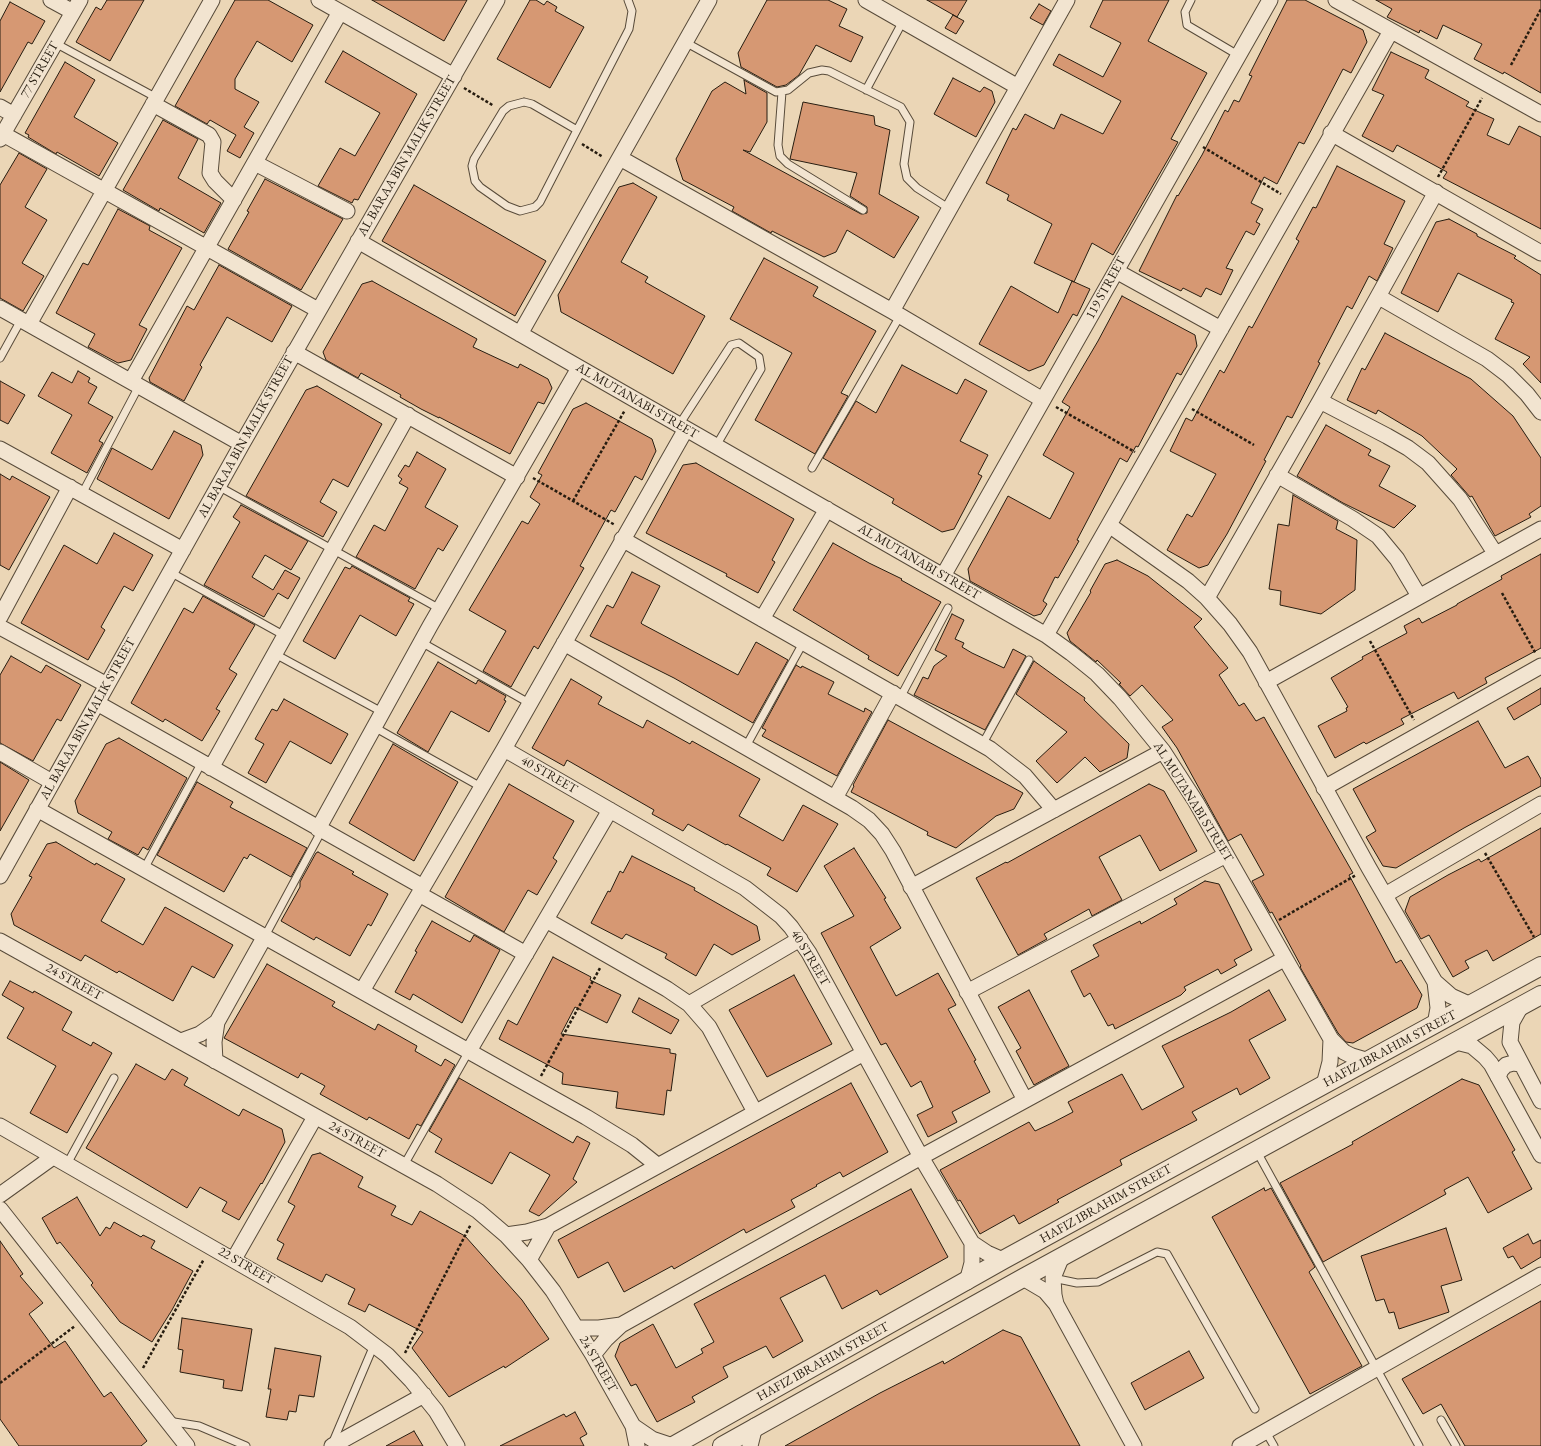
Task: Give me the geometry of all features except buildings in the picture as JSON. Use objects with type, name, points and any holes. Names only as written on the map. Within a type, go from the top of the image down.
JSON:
[{"type":"street","points":[[51,0],[76,6]]},
{"type":"street","points":[[25,322],[104,190],[212,0]]},
{"type":"street","points":[[319,0],[452,78]]},
{"type":"street","name":"AL BARAA BIN MALIK STREET","points":[[0,876],[294,352],[497,0]]},
{"type":"street","points":[[520,334],[709,0]]},
{"type":"street","points":[[866,0],[1018,87]]},
{"type":"street","points":[[896,314],[950,209],[1067,0]]},
{"type":"street","name":"119 STREET","points":[[943,576],[1270,0]]},
{"type":"street","points":[[1336,0],[1541,114]]},
{"type":"street","name":"77 STREET","points":[[2,137],[76,6]]},
{"type":"street","points":[[135,384],[207,248],[340,12]]},
{"type":"street","points":[[1046,635],[1391,31]]},
{"type":"street","points":[[155,101],[209,135],[213,142],[210,173],[215,181],[234,200]]},
{"type":"street","points":[[0,107],[14,115]]},
{"type":"street","points":[[1332,133],[1541,253]]},
{"type":"street","points":[[2,137],[104,190],[318,310]]},
{"type":"street","points":[[618,161],[896,314],[1043,400]]},
{"type":"street","points":[[255,163],[347,211]]},
{"type":"street","points":[[1207,598],[1379,297],[1433,191]]},
{"type":"street","name":"AL MUTANABI STREET","points":[[358,242],[1046,635],[1081,662],[1111,689],[1142,724],[1163,751],[1196,802],[1284,959],[1336,1046],[1352,1056],[1369,1061]]},
{"type":"street","points":[[1116,271],[1221,329]]},
{"type":"street","points":[[1379,297],[1487,359],[1508,375],[1527,394],[1541,412]]},
{"type":"street","points":[[0,308],[242,444]]},
{"type":"street","points":[[294,352],[408,416],[518,474]]},
{"type":"street","points":[[320,829],[420,642],[579,368]]},
{"type":"street","points":[[1320,402],[1392,439],[1428,463],[1460,499],[1495,554]]},
{"type":"street","points":[[206,765],[275,654],[408,416]]},
{"type":"street","points":[[362,991],[504,749],[683,427]]},
{"type":"street","points":[[0,449],[183,550]]},
{"type":"street","points":[[1277,475],[1353,519],[1378,536],[1397,560],[1419,596]]},
{"type":"street","points":[[0,617],[76,491]]},
{"type":"street","points":[[762,619],[827,509]]},
{"type":"street","points":[[1109,525],[1188,581],[1207,598],[1230,624],[1250,652],[1324,788],[1435,982],[1451,996],[1472,1005]]},
{"type":"street","points":[[1266,682],[1541,529]]},
{"type":"street","points":[[624,535],[762,619],[1008,761],[1025,776],[1054,810]]},
{"type":"street","points":[[0,627],[107,685]]},
{"type":"street","points":[[564,643],[835,798],[868,820],[882,834],[1025,1100]]},
{"type":"street","points":[[1324,788],[1422,733],[1539,661]]},
{"type":"street","points":[[835,798],[896,695]]},
{"type":"street","points":[[97,703],[320,829],[526,954]]},
{"type":"street","name":"40 STREET","points":[[504,749],[758,896],[781,916],[800,939],[920,1157],[972,1243],[987,1253],[1003,1260]]},
{"type":"street","points":[[911,887],[1163,751]]},
{"type":"street","points":[[0,752],[52,782]]},
{"type":"street","points":[[1385,895],[1541,804]]},
{"type":"street","points":[[37,809],[535,1088],[615,1134],[657,1165]]},
{"type":"street","points":[[469,1051],[610,810]]},
{"type":"street","points":[[967,992],[1226,855]]},
{"type":"street","points":[[546,920],[667,989],[689,1004],[709,1027],[755,1112]]},
{"type":"street","points":[[215,1061],[214,1042],[217,1022],[265,936]]},
{"type":"street","points":[[689,1004],[800,939]]},
{"type":"street","name":"24 STREET","points":[[0,941],[404,1165],[437,1184],[478,1211],[506,1235],[529,1260],[553,1291],[577,1328],[633,1426],[637,1446]]},
{"type":"street","points":[[593,1355],[606,1339],[621,1325],[920,1157],[1284,959]]},
{"type":"street","name":"HAFIZ IBRAHIM STREET","points":[[673,1446],[967,1282],[1003,1260],[1541,966]]},
{"type":"street","points":[[1435,982],[1438,1008],[1435,1025]]},
{"type":"street","name":"HAFIZ IBRAHIM STREET","points":[[722,1446],[755,1426],[1062,1256],[1541,995]]},
{"type":"street","points":[[1521,1006],[1514,1018],[1510,1032],[1510,1042],[1541,1101]]},
{"type":"street","points":[[181,1042],[200,1034],[217,1022]]},
{"type":"street","points":[[1324,1085],[1330,1062],[1331,1039]]},
{"type":"street","points":[[1456,1042],[1472,1046],[1491,1064],[1541,1155]]},
{"type":"street","points":[[506,1235],[548,1226],[657,1165],[864,1054]]},
{"type":"street","points":[[1498,1077],[1501,1070],[1506,1065],[1513,1063],[1521,1064]]},
{"type":"street","points":[[234,1259],[315,1117]]},
{"type":"street","name":"22 STREET","points":[[0,1126],[350,1327],[375,1345],[398,1366],[424,1395],[457,1446]]},
{"type":"street","points":[[0,1195],[53,1157]]},
{"type":"street","points":[[0,1209],[187,1446]]},
{"type":"street","points":[[529,1260],[548,1226]]},
{"type":"street","points":[[967,1282],[972,1263],[972,1243]]},
{"type":"street","points":[[1056,1304],[1053,1291],[1053,1278],[1062,1256]]},
{"type":"street","points":[[1240,1446],[1541,1275]]},
{"type":"street","points":[[1023,1278],[1045,1291],[1056,1304],[1132,1445]]},
{"type":"street","points":[[577,1328],[599,1328],[621,1325]]},
{"type":"street","points":[[331,1446],[424,1395]]},
{"type":"street","name":"24 STREET","points":[[633,1426],[652,1439],[673,1446]]},
{"type":"street","points":[[750,1446],[755,1426]]},
{"type":"lane","points":[[577,130],[532,104],[516,103],[503,111],[474,159],[472,174],[480,188],[513,210],[528,210],[540,202],[629,29],[632,11],[628,0]]},
{"type":"lane","points":[[1191,0],[1185,12],[1187,25],[1238,55]]},
{"type":"lane","points":[[866,90],[903,21]]},
{"type":"lane","points":[[685,42],[771,90],[782,92],[788,90],[803,76],[816,70],[829,72],[894,103],[907,114],[910,122],[904,164],[907,178],[917,188],[950,209]]},
{"type":"lane","points":[[55,43],[155,101]]},
{"type":"lane","points":[[782,92],[778,145],[780,156],[788,164],[863,210]]},
{"type":"lane","points":[[812,468],[896,314]]},
{"type":"lane","points":[[0,358],[25,322]]},
{"type":"lane","points":[[683,427],[731,345],[739,343],[759,357],[761,369],[716,446]]},
{"type":"lane","points":[[76,491],[135,384]]},
{"type":"lane","points":[[218,486],[440,609]]},
{"type":"lane","points":[[170,572],[285,636]]},
{"type":"lane","points":[[896,695],[948,608]]},
{"type":"lane","points":[[420,642],[529,703]]},
{"type":"lane","points":[[746,748],[803,643]]},
{"type":"lane","points":[[275,654],[382,712]]},
{"type":"lane","points":[[982,745],[1029,660]]},
{"type":"lane","points":[[374,727],[481,787]]},
{"type":"lane","points":[[144,869],[206,765]]},
{"type":"lane","points":[[265,936],[320,829]]},
{"type":"lane","points":[[404,1165],[469,1051]]},
{"type":"lane","points":[[67,1164],[114,1078]]},
{"type":"lane","points":[[1256,1150],[1378,1368],[1419,1446]]},
{"type":"lane","points":[[1053,1278],[1077,1283],[1098,1282],[1157,1252],[1167,1254],[1255,1409]]},
{"type":"lane","points":[[331,1446],[375,1345]]},
{"type":"lane","points":[[1441,1420],[1456,1446]]},
{"type":"lane","points":[[168,1421],[199,1426],[246,1446]]},
{"type":"lane","points":[[1266,1432],[1274,1446]]},
{"type":"path","points":[[1511,65],[1541,9]]},
{"type":"path","points":[[452,78],[503,111]]},
{"type":"path","points":[[1433,191],[1489,85]]},
{"type":"path","points":[[573,139],[618,161]]},
{"type":"path","points":[[1190,140],[1293,201]]},
{"type":"path","points":[[573,501],[632,398]]},
{"type":"path","points":[[1043,400],[1147,458]]},
{"type":"path","points":[[1180,402],[1254,444]]},
{"type":"path","points":[[518,474],[573,501],[624,535]]},
{"type":"path","points":[[1502,593],[1539,661]]},
{"type":"path","points":[[1363,628],[1422,733]]},
{"type":"path","points":[[1478,841],[1534,937]]},
{"type":"path","points":[[1266,927],[1369,868]]},
{"type":"path","points":[[535,1088],[607,955]]},
{"type":"path","points":[[398,1366],[478,1211]]},
{"type":"path","points":[[136,1381],[211,1246]]},
{"type":"path","points":[[0,1382],[85,1318]]}]
